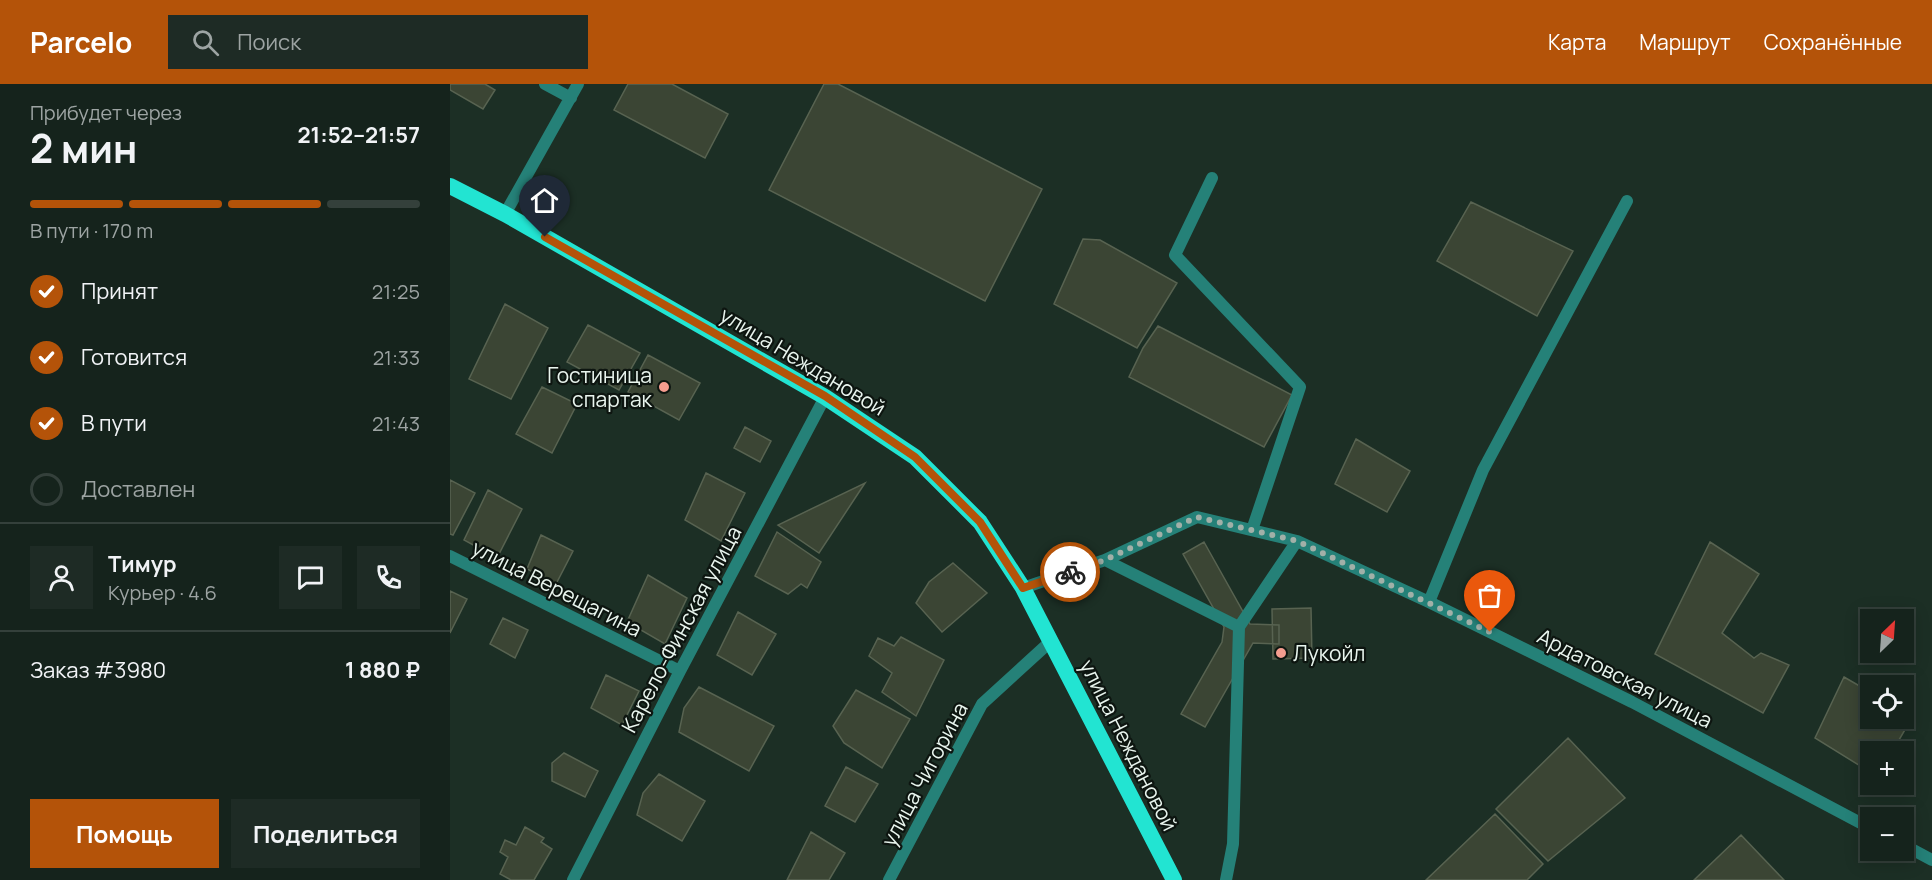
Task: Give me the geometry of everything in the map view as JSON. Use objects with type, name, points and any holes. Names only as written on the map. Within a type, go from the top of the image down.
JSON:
[{"type":"highway","name":"улица Неждановой","points":[[450,186],[505,214],[825,396],[915,457],[980,522],[1023,588],[1174,880]]},
{"type":"street","points":[[545,84],[571,98]]},
{"type":"street","points":[[505,214],[578,84]]},
{"type":"street","points":[[1212,178],[1175,255],[1299,387],[1252,530]]},
{"type":"street","points":[[1429,602],[1483,470],[1627,201]]},
{"type":"street","name":"Карело-Финская улица","points":[[573,880],[825,396]]},
{"type":"street","name":"Ардатовская улица","points":[[1023,588],[1105,560],[1197,517],[1297,541],[1429,602],[1632,702],[1860,823]]},
{"type":"street","points":[[1226,880],[1233,844],[1239,627],[1297,541]]},
{"type":"street","name":"улица Верещагина","points":[[450,556],[680,671]]},
{"type":"street","points":[[1105,560],[1239,627]]},
{"type":"street","name":"улица Чигорина","points":[[890,880],[982,704],[1051,641]]},
{"type":"street","points":[[1914,850],[1932,860]]},
{"type":"building","points":[[450,84],[485,84],[495,90],[483,109],[450,90]]},
{"type":"building","points":[[628,84],[672,84],[728,114],[705,158],[614,110]]},
{"type":"building","points":[[824,84],[838,84],[1042,189],[985,301],[769,190]]},
{"type":"building","points":[[1471,202],[1573,251],[1537,316],[1437,261]]},
{"type":"building","points":[[1083,239],[1100,240],[1177,283],[1137,348],[1054,304]]},
{"type":"building","points":[[505,304],[548,328],[511,399],[469,379]]},
{"type":"building","points":[[588,325],[640,353],[619,390],[567,362]]},
{"type":"building","points":[[1158,326],[1292,395],[1264,447],[1129,377],[1143,348]]},
{"type":"building","name":"Гостиница спартак","points":[[648,355],[700,383],[679,420],[628,392]]},
{"type":"building","points":[[542,387],[577,404],[552,453],[516,434]]},
{"type":"building","points":[[745,427],[771,441],[760,462],[734,448]]},
{"type":"building","points":[[1356,439],[1410,471],[1387,512],[1335,484]]},
{"type":"building","points":[[706,473],[745,493],[721,541],[685,520]]},
{"type":"building","points":[[450,480],[475,493],[453,535],[450,534]]},
{"type":"building","points":[[865,483],[819,553],[778,525]]},
{"type":"building","points":[[488,490],[522,509],[497,558],[464,540]]},
{"type":"building","points":[[777,532],[821,562],[807,588],[801,584],[788,594],[755,576]]},
{"type":"building","points":[[541,535],[573,551],[556,584],[527,569]]},
{"type":"building","points":[[1204,542],[1250,624],[1279,625],[1279,644],[1253,643],[1205,727],[1181,714],[1222,642],[1224,627],[1183,554]]},
{"type":"building","points":[[1710,542],[1759,574],[1722,633],[1754,658],[1761,653],[1789,665],[1763,713],[1655,654]]},
{"type":"building","points":[[953,563],[987,593],[942,632],[916,603],[929,582]]},
{"type":"building","points":[[648,575],[687,598],[665,644],[627,622]]},
{"type":"building","points":[[450,591],[467,599],[450,633]]},
{"type":"building","points":[[1311,608],[1312,658],[1273,659],[1272,609]]},
{"type":"building","points":[[738,612],[776,634],[752,675],[717,655]]},
{"type":"building","points":[[503,618],[528,630],[515,658],[490,644]]},
{"type":"building","points":[[901,637],[944,660],[916,716],[882,692],[892,673],[869,656],[878,638],[894,646]]},
{"type":"building","points":[[606,675],[639,691],[622,725],[591,708]]},
{"type":"building","points":[[1844,677],[1860,686],[1860,729],[1905,729],[1898,741],[1860,741],[1860,766],[1815,738]]},
{"type":"building","points":[[699,687],[774,726],[749,771],[679,732],[684,708]]},
{"type":"building","points":[[856,690],[910,719],[882,768],[844,743],[833,726]]},
{"type":"building","points":[[1568,738],[1625,798],[1548,861],[1496,809]]},
{"type":"building","points":[[564,753],[598,771],[585,797],[552,781],[552,763]]},
{"type":"building","points":[[846,767],[878,784],[855,822],[825,806]]},
{"type":"building","points":[[659,774],[705,801],[682,841],[637,815],[643,793]]},
{"type":"building","points":[[1495,814],[1543,864],[1527,880],[1426,880]]},
{"type":"building","points":[[525,827],[544,838],[541,842],[552,849],[534,880],[511,880],[500,874],[508,857],[500,852],[505,840],[516,845]]},
{"type":"building","points":[[811,832],[845,853],[829,880],[787,880]]},
{"type":"building","points":[[1741,835],[1784,880],[1694,880]]},
{"type":"way so far","points":[[1070,572],[1105,560],[1197,517],[1297,541],[1490,632]]},
{"type":"place","name":"Гостиница спартак","points":[[664,387]]},
{"type":"place","name":"Лукойл","points":[[1281,653]]},
{"type":"route","points":[[545,237],[825,396],[915,457],[980,522],[1023,588],[1070,572]]}]
